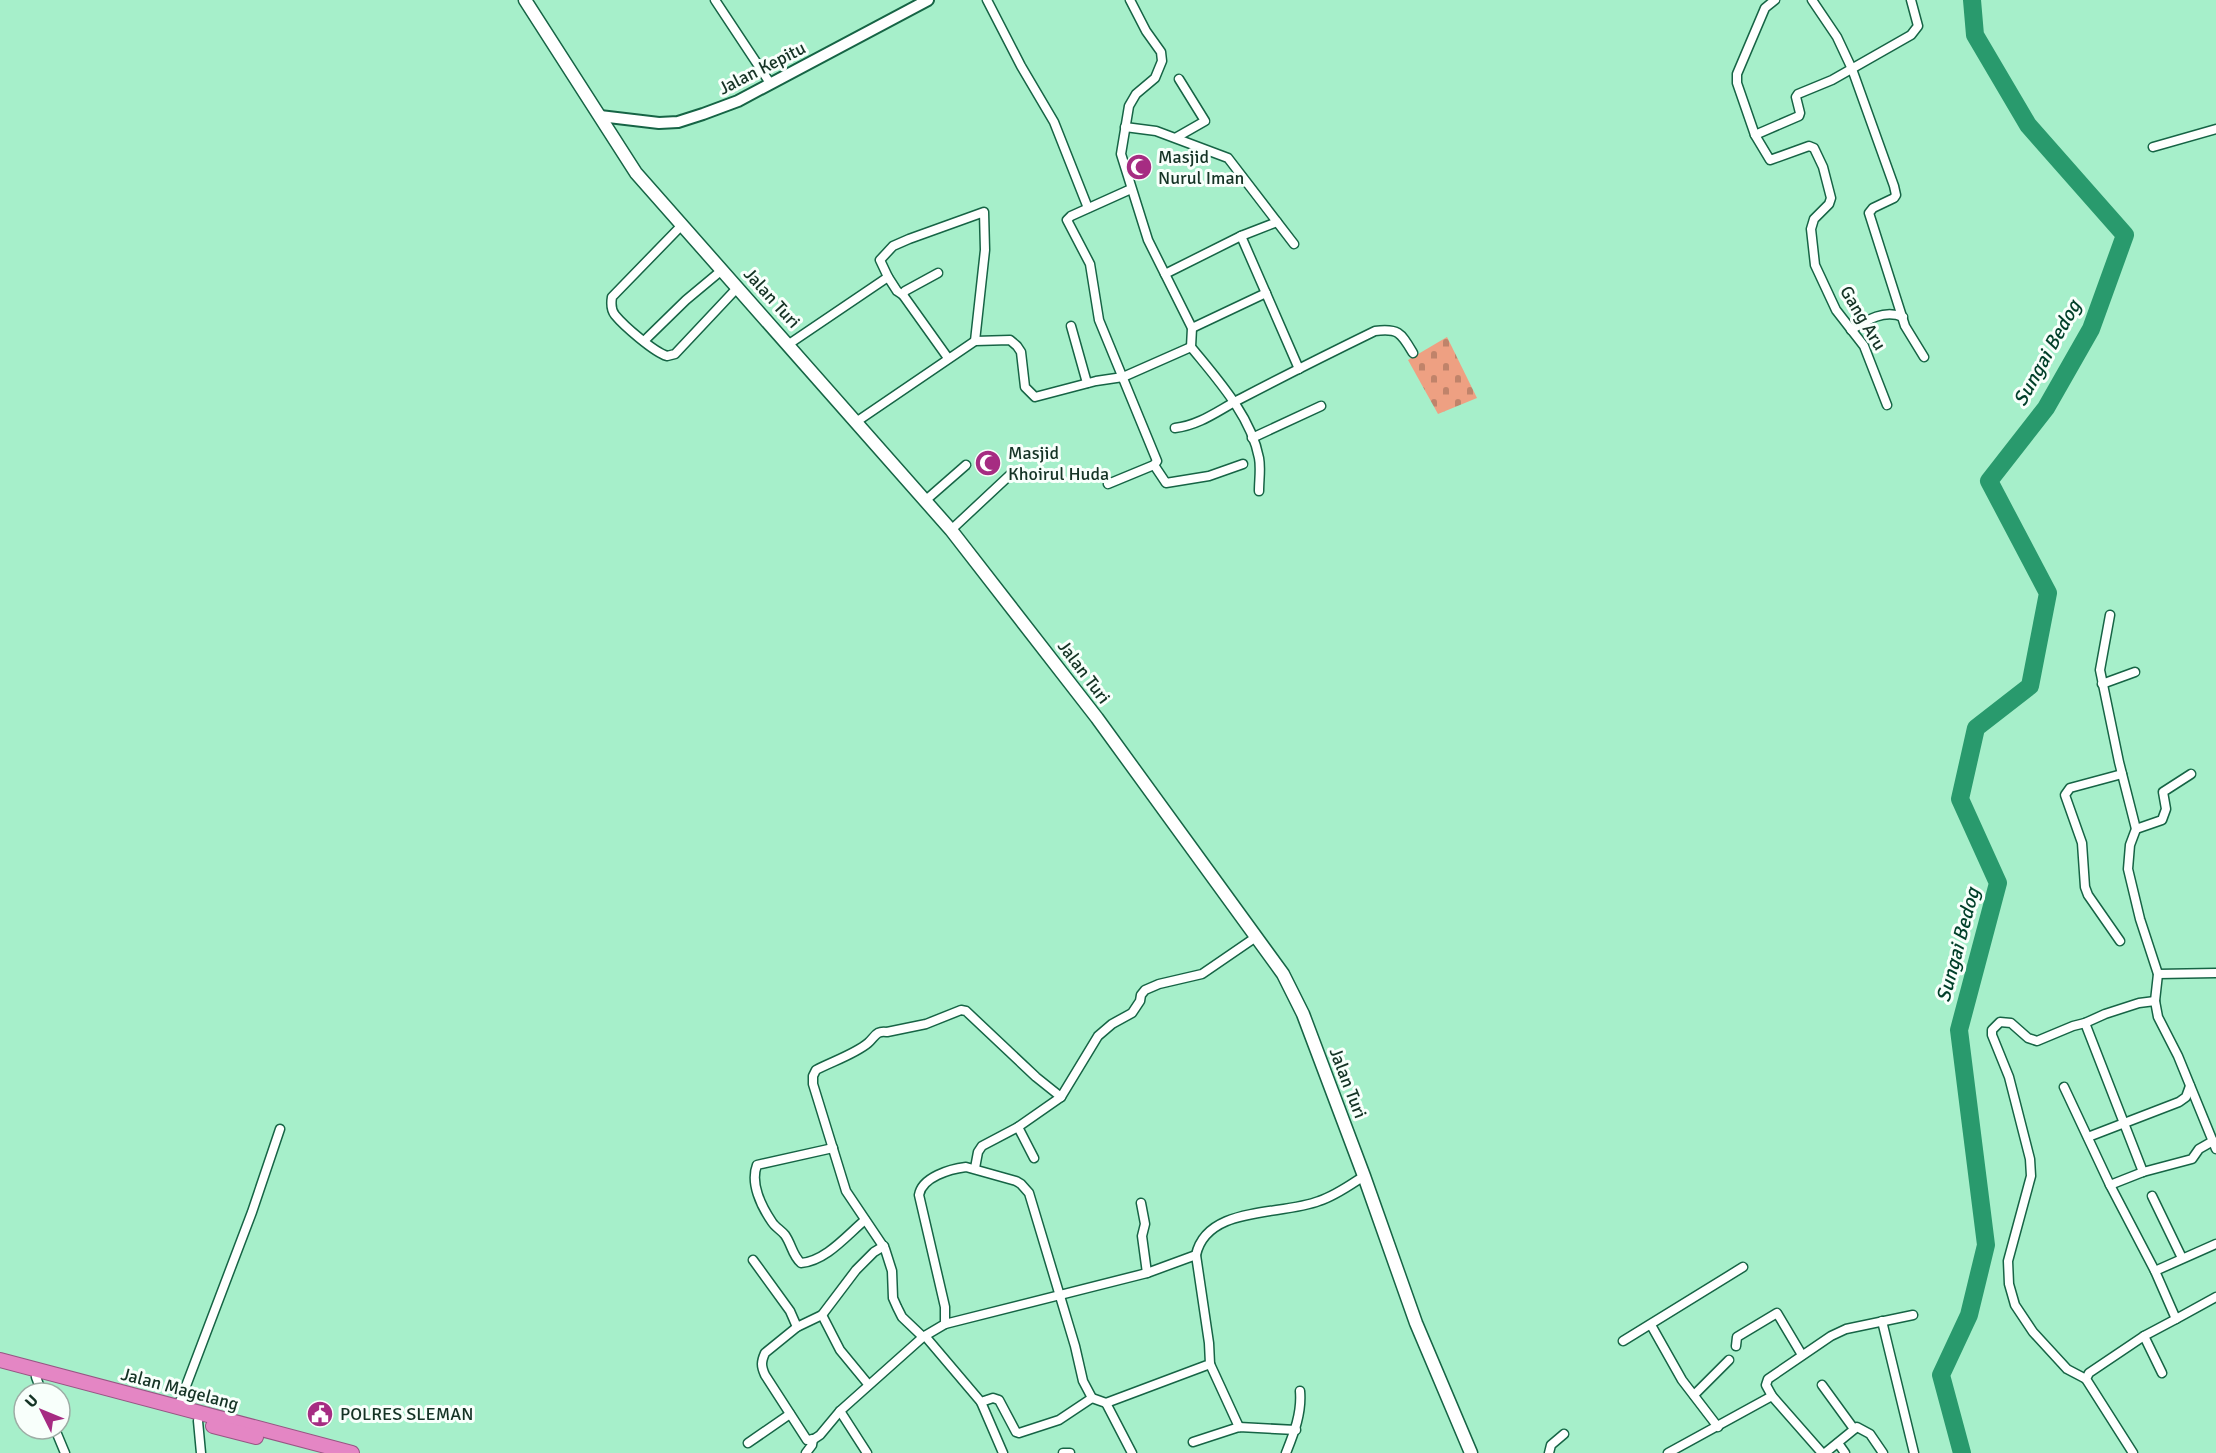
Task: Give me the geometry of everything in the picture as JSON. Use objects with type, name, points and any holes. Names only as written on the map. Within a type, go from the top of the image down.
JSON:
[{"type":"highway","name":"Jalan Magelang","points":[[0,1360],[352,1453]]},
{"type":"highway","name":"Jalan Magelang","points":[[0,1368],[319,1453]]},
{"type":"main road","name":"Jalan Turi","points":[[525,0],[636,172],[951,530],[1097,718],[1283,974],[1303,1014],[1416,1323],[1471,1453]]},
{"type":"street","points":[[715,0],[770,83]]},
{"type":"street","name":"Jalan Kepitu","points":[[600,116],[637,122],[678,122],[738,101],[928,0]]},
{"type":"street","points":[[987,0],[1021,66],[1054,122],[1089,208]]},
{"type":"street","points":[[1130,0],[1146,31],[1161,52],[1162,61],[1155,78],[1136,94],[1129,106],[1121,154],[1148,240],[1192,328],[1191,347],[1234,402],[1252,438],[1260,459],[1259,491]]},
{"type":"street","points":[[1775,0],[1765,8],[1737,74],[1737,84],[1755,135],[1799,116],[1800,109],[1796,98],[1798,94],[1852,69],[1911,35],[1918,26],[1911,0]]},
{"type":"street","points":[[1812,0],[1837,37],[1852,69],[1885,157],[1896,195],[1873,208],[1869,213],[1905,326],[1924,357]]},
{"type":"street","points":[[1177,137],[1204,121],[1179,79]]},
{"type":"street","points":[[615,141],[615,133],[619,128],[631,122],[637,122]]},
{"type":"street","points":[[1125,127],[1156,131],[1177,137],[1228,158],[1294,244]]},
{"type":"street","points":[[2153,147],[2216,129]]},
{"type":"street","name":"Gang Aru","points":[[1755,135],[1770,160],[1809,146],[1814,147],[1823,167],[1831,198],[1815,219],[1811,229],[1815,265],[1836,310],[1864,346],[1887,405]]},
{"type":"street","points":[[1108,484],[1154,465],[1157,461],[1097,313],[1090,264],[1067,220],[1131,189]]},
{"type":"street","points":[[948,358],[903,295],[897,291],[880,260],[893,246],[984,213],[985,250],[975,341]]},
{"type":"street","points":[[1165,274],[1242,236],[1277,222]]},
{"type":"street","points":[[682,225],[612,297],[611,304],[615,315],[660,354],[667,356],[675,354],[738,287]]},
{"type":"street","points":[[1242,236],[1299,369]]},
{"type":"street","points":[[644,341],[686,300],[722,270]]},
{"type":"street","points":[[903,295],[905,291],[938,273]]},
{"type":"street","points":[[789,344],[888,277]]},
{"type":"street","points":[[1192,328],[1266,293]]},
{"type":"street","points":[[1851,330],[1884,314],[1903,317]]},
{"type":"street","points":[[1071,326],[1087,383]]},
{"type":"street","points":[[1175,428],[1185,427],[1211,416],[1234,402],[1375,331],[1391,329],[1402,335],[1413,353]]},
{"type":"street","points":[[856,422],[975,341],[1010,340],[1017,345],[1021,352],[1025,387],[1035,397],[1087,383],[1123,377],[1191,347]]},
{"type":"street","points":[[1252,438],[1321,406]]},
{"type":"street","points":[[1154,465],[1166,483],[1209,476],[1243,464]]},
{"type":"street","points":[[926,500],[966,465]]},
{"type":"street","points":[[951,530],[1012,473]]},
{"type":"street","points":[[2110,615],[2100,670],[2136,829],[2130,845],[2128,868],[2140,919],[2158,974],[2155,1001],[2158,1017],[2178,1056],[2214,1145],[2199,1149],[2192,1159],[2143,1172],[2110,1185]]},
{"type":"street","points":[[2102,684],[2136,672]]},
{"type":"street","points":[[2120,941],[2088,895],[2085,887],[2082,843],[2064,795],[2070,788],[2122,774]]},
{"type":"street","points":[[2136,829],[2162,820],[2166,809],[2163,792],[2191,774]]},
{"type":"street","points":[[975,1168],[979,1149],[1061,1097],[1098,1036],[1112,1024],[1132,1013],[1140,1001],[1142,992],[1154,985],[1202,974],[1256,937]]},
{"type":"street","points":[[2158,974],[2216,973]]},
{"type":"street","points":[[2133,1453],[2086,1379],[2067,1369],[2033,1332],[2015,1305],[2009,1284],[2008,1262],[2031,1176],[2030,1159],[2009,1077],[1992,1035],[1995,1025],[2005,1021],[2020,1029],[2032,1040],[2037,1041],[2105,1014],[2139,1003],[2155,1001]]},
{"type":"street","points":[[1004,1453],[981,1402],[924,1336],[902,1317],[893,1298],[892,1271],[884,1246],[846,1191],[813,1084],[813,1076],[816,1070],[869,1042],[882,1031],[926,1024],[961,1010],[966,1011],[1036,1077],[1061,1097]]},
{"type":"street","points":[[2085,1023],[2143,1172]]},
{"type":"street","points":[[2088,1137],[2179,1102],[2186,1096],[2190,1086]]},
{"type":"street","points":[[2064,1087],[2110,1185],[2155,1271],[2176,1319]]},
{"type":"street","points":[[1018,1126],[1034,1158]]},
{"type":"street","points":[[178,1407],[252,1212],[280,1129]]},
{"type":"street","points":[[833,1148],[757,1165],[753,1182],[773,1223],[785,1236],[794,1256],[801,1263],[812,1262],[826,1253],[865,1220]]},
{"type":"street","points":[[945,1324],[945,1307],[919,1195],[920,1187],[926,1181],[958,1168],[975,1168],[1016,1181],[1029,1193],[1075,1346],[1083,1382],[1092,1398],[1106,1403],[1210,1364]]},
{"type":"street","points":[[1239,1426],[1210,1364],[1196,1255],[1198,1245],[1212,1228],[1229,1219],[1295,1208],[1320,1201],[1364,1176]]},
{"type":"street","points":[[2152,1196],[2182,1258]]},
{"type":"street","points":[[1141,1203],[1145,1224],[1142,1236],[1147,1273]]},
{"type":"street","points":[[2155,1271],[2216,1244]]},
{"type":"street","points":[[884,1246],[874,1252],[856,1270],[822,1315],[797,1327],[765,1353],[761,1366],[807,1440],[820,1435],[840,1411],[868,1384],[924,1336],[945,1324],[1147,1273],[1196,1255]]},
{"type":"street","points":[[753,1260],[790,1311],[797,1327]]},
{"type":"street","points":[[1623,1341],[1743,1267]]},
{"type":"street","points":[[2086,1379],[2088,1373],[2144,1336],[2216,1297]]},
{"type":"street","points":[[1736,1346],[1736,1339],[1739,1336],[1778,1313],[1802,1355]]},
{"type":"street","points":[[822,1315],[840,1350],[868,1384]]},
{"type":"street","points":[[1883,1453],[1866,1430],[1857,1427],[1824,1453],[1772,1396],[1766,1385],[1768,1379],[1831,1336],[1846,1329],[1913,1315]]},
{"type":"street","points":[[1882,1321],[1914,1453]]},
{"type":"street","points":[[1651,1325],[1682,1380],[1718,1427]]},
{"type":"street","points":[[2144,1336],[2162,1373]]},
{"type":"street","points":[[1694,1395],[1729,1360]]},
{"type":"street","points":[[36,1377],[38,1381]]},
{"type":"street","points":[[1822,1385],[1854,1429]]},
{"type":"street","points":[[1286,1453],[1296,1430],[1301,1400],[1300,1391]]},
{"type":"street","points":[[1668,1453],[1772,1396]]},
{"type":"street","points":[[981,1402],[993,1398],[999,1400],[1016,1432],[1019,1433],[1059,1420],[1092,1398]]},
{"type":"street","points":[[1106,1403],[1132,1453]]},
{"type":"street","points":[[840,1411],[867,1453]]},
{"type":"street","points":[[748,1443],[790,1414]]},
{"type":"street","points":[[198,1421],[201,1453]]},
{"type":"street","points":[[1193,1443],[1239,1426],[1296,1430]]},
{"type":"street","points":[[1549,1453],[1551,1445],[1564,1434]]},
{"type":"street","points":[[806,1453],[813,1439]]},
{"type":"street","points":[[1838,1443],[1845,1453]]},
{"type":"street","points":[[1063,1453],[1070,1453]]},
{"type":"green space","points":[[1447,337],[1477,398],[1438,414],[1408,360]]},
{"type":"waterway","name":"Sungai Bedog","points":[[1962,1453],[1941,1375],[1969,1315],[1986,1245],[1959,1030],[1998,883],[1960,799],[1976,728],[2030,686],[2048,593],[1989,481],[2046,408],[2091,329],[2125,235],[2028,125],[1975,35],[1972,0]]},
{"type":"place","name":"Masjid Nurul Iman","points":[[1139,167]]},
{"type":"place","name":"Masjid Khoirul Huda","points":[[988,463]]},
{"type":"place","name":"POLRES SLEMAN","points":[[320,1414]]}]
